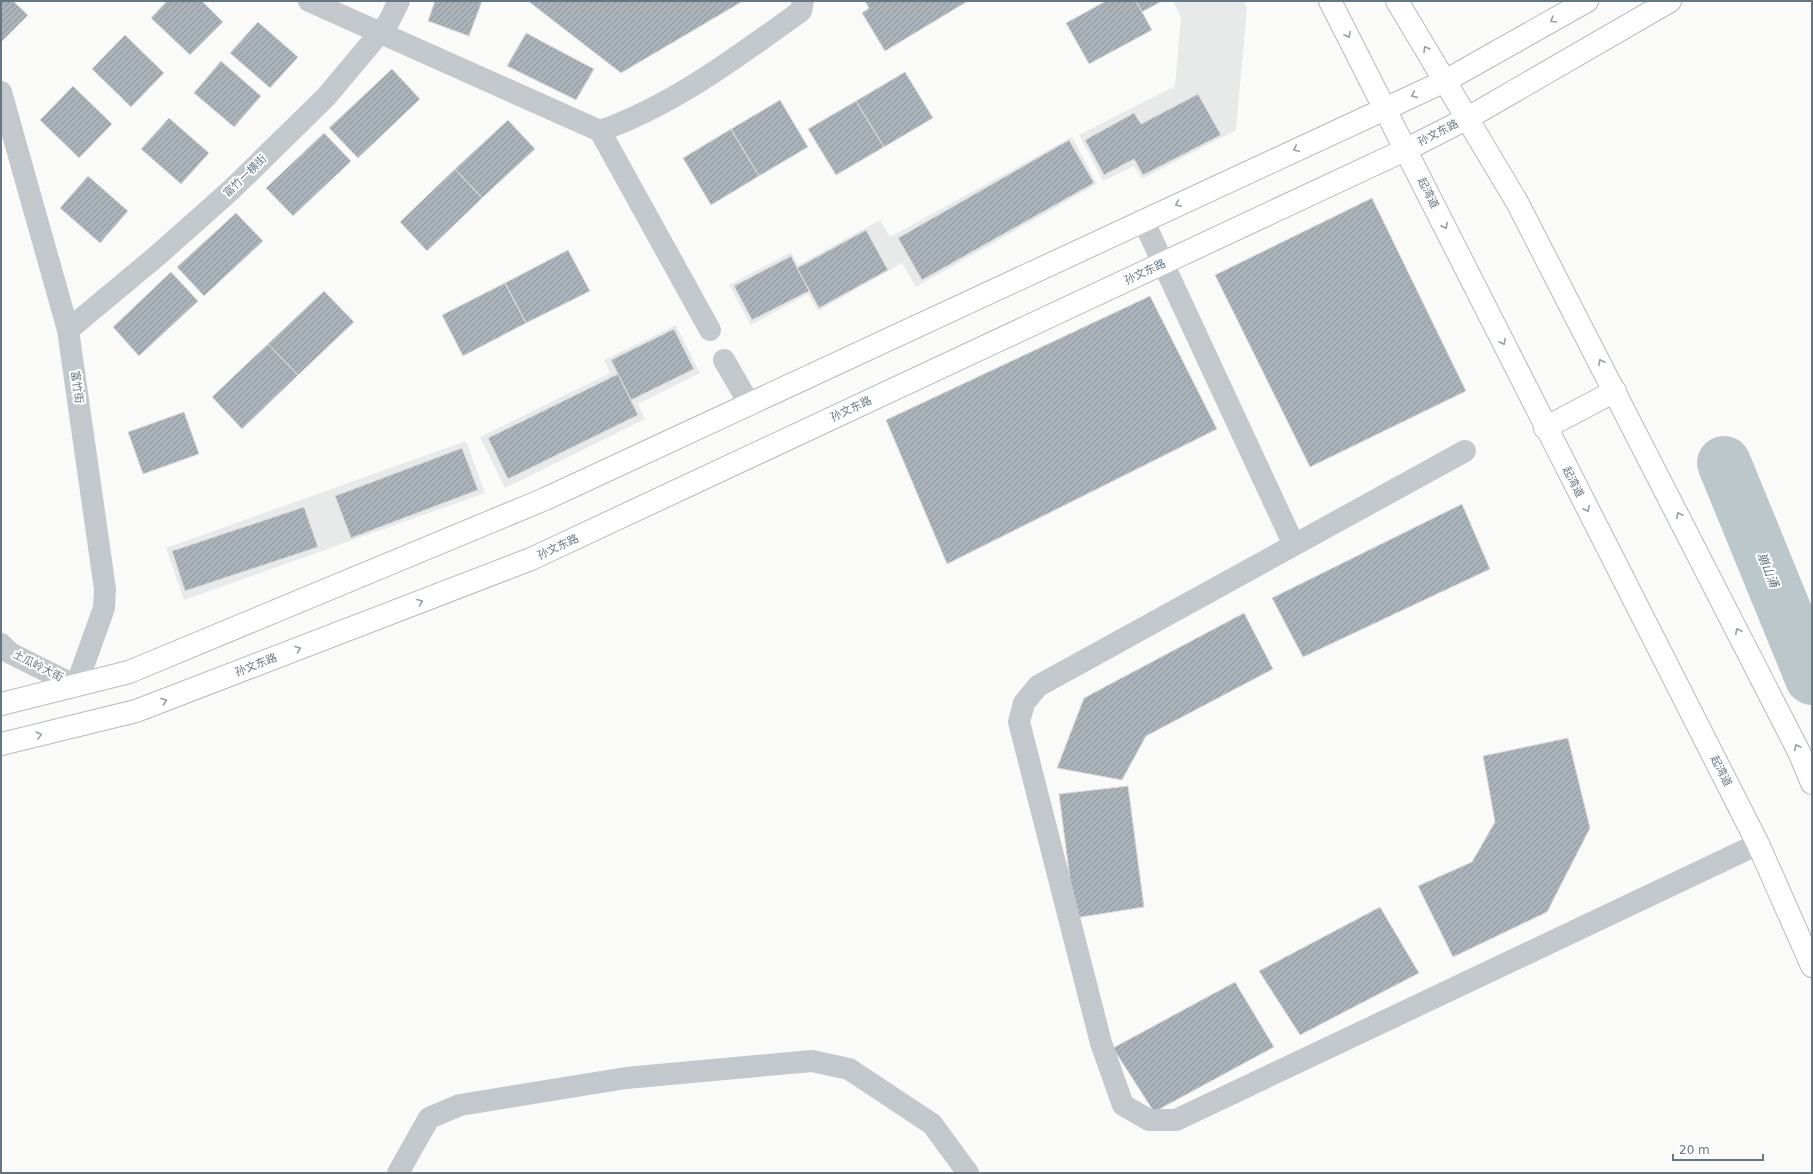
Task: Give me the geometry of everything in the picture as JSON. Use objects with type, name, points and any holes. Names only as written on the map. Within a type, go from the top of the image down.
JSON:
[{"type":"main road","name":"起湾道","points":[[1330,1],[1406,149],[1545,428],[1758,844],[1812,966]]},
{"type":"main road","points":[[1398,1],[1517,202],[1616,391],[1799,752],[1812,783]]},
{"type":"main road","points":[[1,704],[130,672],[545,499],[1445,81],[1587,1]]},
{"type":"main road","name":"孙文东路","points":[[1,744],[136,711],[531,559],[1406,149],[1466,118],[1670,1]]},
{"type":"main road","points":[[1545,428],[1616,391]]},
{"type":"street","points":[[309,1],[600,131],[710,330]]},
{"type":"street","name":"富竹一横街","points":[[68,330],[158,255],[231,190],[326,97],[388,23],[399,1]]},
{"type":"street","points":[[600,131],[657,106],[716,72],[801,11],[803,1]]},
{"type":"street","name":"富竹街","points":[[1,92],[68,330],[105,589],[104,608],[76,686]]},
{"type":"street","points":[[1143,220],[1294,545]]},
{"type":"street","points":[[724,360],[750,405]]},
{"type":"street","points":[[1465,451],[1038,686],[1024,703],[1019,722],[1101,1043],[1123,1105],[1148,1120],[1176,1120],[1758,844]]},
{"type":"street","name":"土瓜岭大街","points":[[1,644],[10,653],[76,686]]},
{"type":"street","points":[[398,1173],[429,1118],[460,1105],[626,1078],[812,1061],[849,1069],[932,1124],[968,1173]]},
{"type":"shaded area","points":[[1173,1],[1243,1],[1247,7],[1236,130],[1142,179],[1134,166],[1103,181],[1079,135],[1175,86],[1181,17]]},
{"type":"shaded area","points":[[1072,137],[1097,184],[916,287],[902,263],[818,311],[808,294],[751,325],[729,285],[791,252],[798,265],[880,220],[890,237]]},
{"type":"shaded area","points":[[676,325],[700,373],[638,404],[645,419],[505,488],[480,437],[610,373],[604,360]]},
{"type":"shaded area","points":[[466,441],[485,493],[184,600],[166,548]]},
{"type":"building","points":[[1,1],[13,1],[28,15],[1,42]]},
{"type":"building","points":[[167,1],[202,1],[223,22],[190,55],[151,18]]},
{"type":"building","points":[[435,1],[482,1],[469,36],[428,21]]},
{"type":"building","points":[[528,1],[743,1],[621,73]]},
{"type":"building","points":[[865,1],[968,1],[885,51],[862,13],[869,8]]},
{"type":"building","points":[[1106,1],[1136,1],[1152,30],[1089,64],[1066,23]]},
{"type":"building","points":[[1136,1],[1162,1],[1142,12]]},
{"type":"building","points":[[258,22],[298,57],[270,88],[230,53]]},
{"type":"building","points":[[526,33],[594,69],[576,100],[507,66]]},
{"type":"building","points":[[125,35],[164,73],[131,107],[92,69]]},
{"type":"building","points":[[221,61],[261,96],[234,127],[194,93]]},
{"type":"building","points":[[392,69],[420,99],[358,158],[329,128]]},
{"type":"building","points":[[905,72],[933,118],[884,147],[856,101]]},
{"type":"building","points":[[73,86],[112,124],[79,158],[40,120]]},
{"type":"building","points":[[1198,94],[1221,135],[1143,175],[1134,159],[1104,175],[1085,140],[1134,113],[1141,124]]},
{"type":"building","points":[[780,100],[808,147],[759,176],[731,129]]},
{"type":"building","points":[[856,101],[884,147],[836,175],[808,129]]},
{"type":"building","points":[[169,118],[209,153],[181,184],[141,149]]},
{"type":"building","points":[[508,120],[535,149],[482,198],[455,169]]},
{"type":"building","points":[[731,129],[759,176],[711,205],[683,158]]},
{"type":"building","points":[[324,133],[351,161],[293,216],[266,188]]},
{"type":"building","points":[[1069,140],[1094,183],[922,280],[898,238]]},
{"type":"building","points":[[455,169],[482,198],[427,251],[400,222]]},
{"type":"building","points":[[88,176],[128,211],[100,243],[60,208]]},
{"type":"building","points":[[1372,198],[1466,391],[1310,467],[1215,275]]},
{"type":"building","points":[[236,213],[263,241],[204,296],[177,267]]},
{"type":"building","points":[[866,230],[888,270],[819,308],[797,268]]},
{"type":"building","points":[[568,250],[590,291],[526,323],[505,283]]},
{"type":"building","points":[[791,256],[809,291],[752,320],[734,286]]},
{"type":"building","points":[[171,272],[198,301],[139,356],[113,327]]},
{"type":"building","points":[[505,283],[526,323],[463,356],[442,315]]},
{"type":"building","points":[[324,291],[354,322],[298,375],[268,344]]},
{"type":"building","points":[[1150,296],[1217,429],[947,564],[886,420]]},
{"type":"building","points":[[674,329],[694,369],[631,400],[611,360]]},
{"type":"building","points":[[268,344],[298,375],[242,429],[212,397]]},
{"type":"building","points":[[618,374],[638,415],[508,479],[488,438]]},
{"type":"building","points":[[184,412],[199,454],[143,474],[128,432]]},
{"type":"building","points":[[462,448],[478,490],[351,538],[335,496]]},
{"type":"building","points":[[1462,504],[1490,569],[1303,657],[1272,598]]},
{"type":"building","points":[[304,507],[318,547],[185,591],[172,551]]},
{"type":"building","points":[[1244,613],[1273,669],[1146,736],[1122,780],[1057,768],[1084,698]]},
{"type":"building","points":[[1568,738],[1590,828],[1547,912],[1453,957],[1418,886],[1472,862],[1495,822],[1483,756]]},
{"type":"building","points":[[1128,786],[1144,907],[1075,918],[1059,794]]},
{"type":"building","points":[[1380,907],[1419,973],[1300,1035],[1259,971]]},
{"type":"building","points":[[1235,982],[1274,1047],[1154,1112],[1113,1048]]},
{"type":"waterway","name":"崩山涌","points":[[1724,463],[1812,678]]}]
